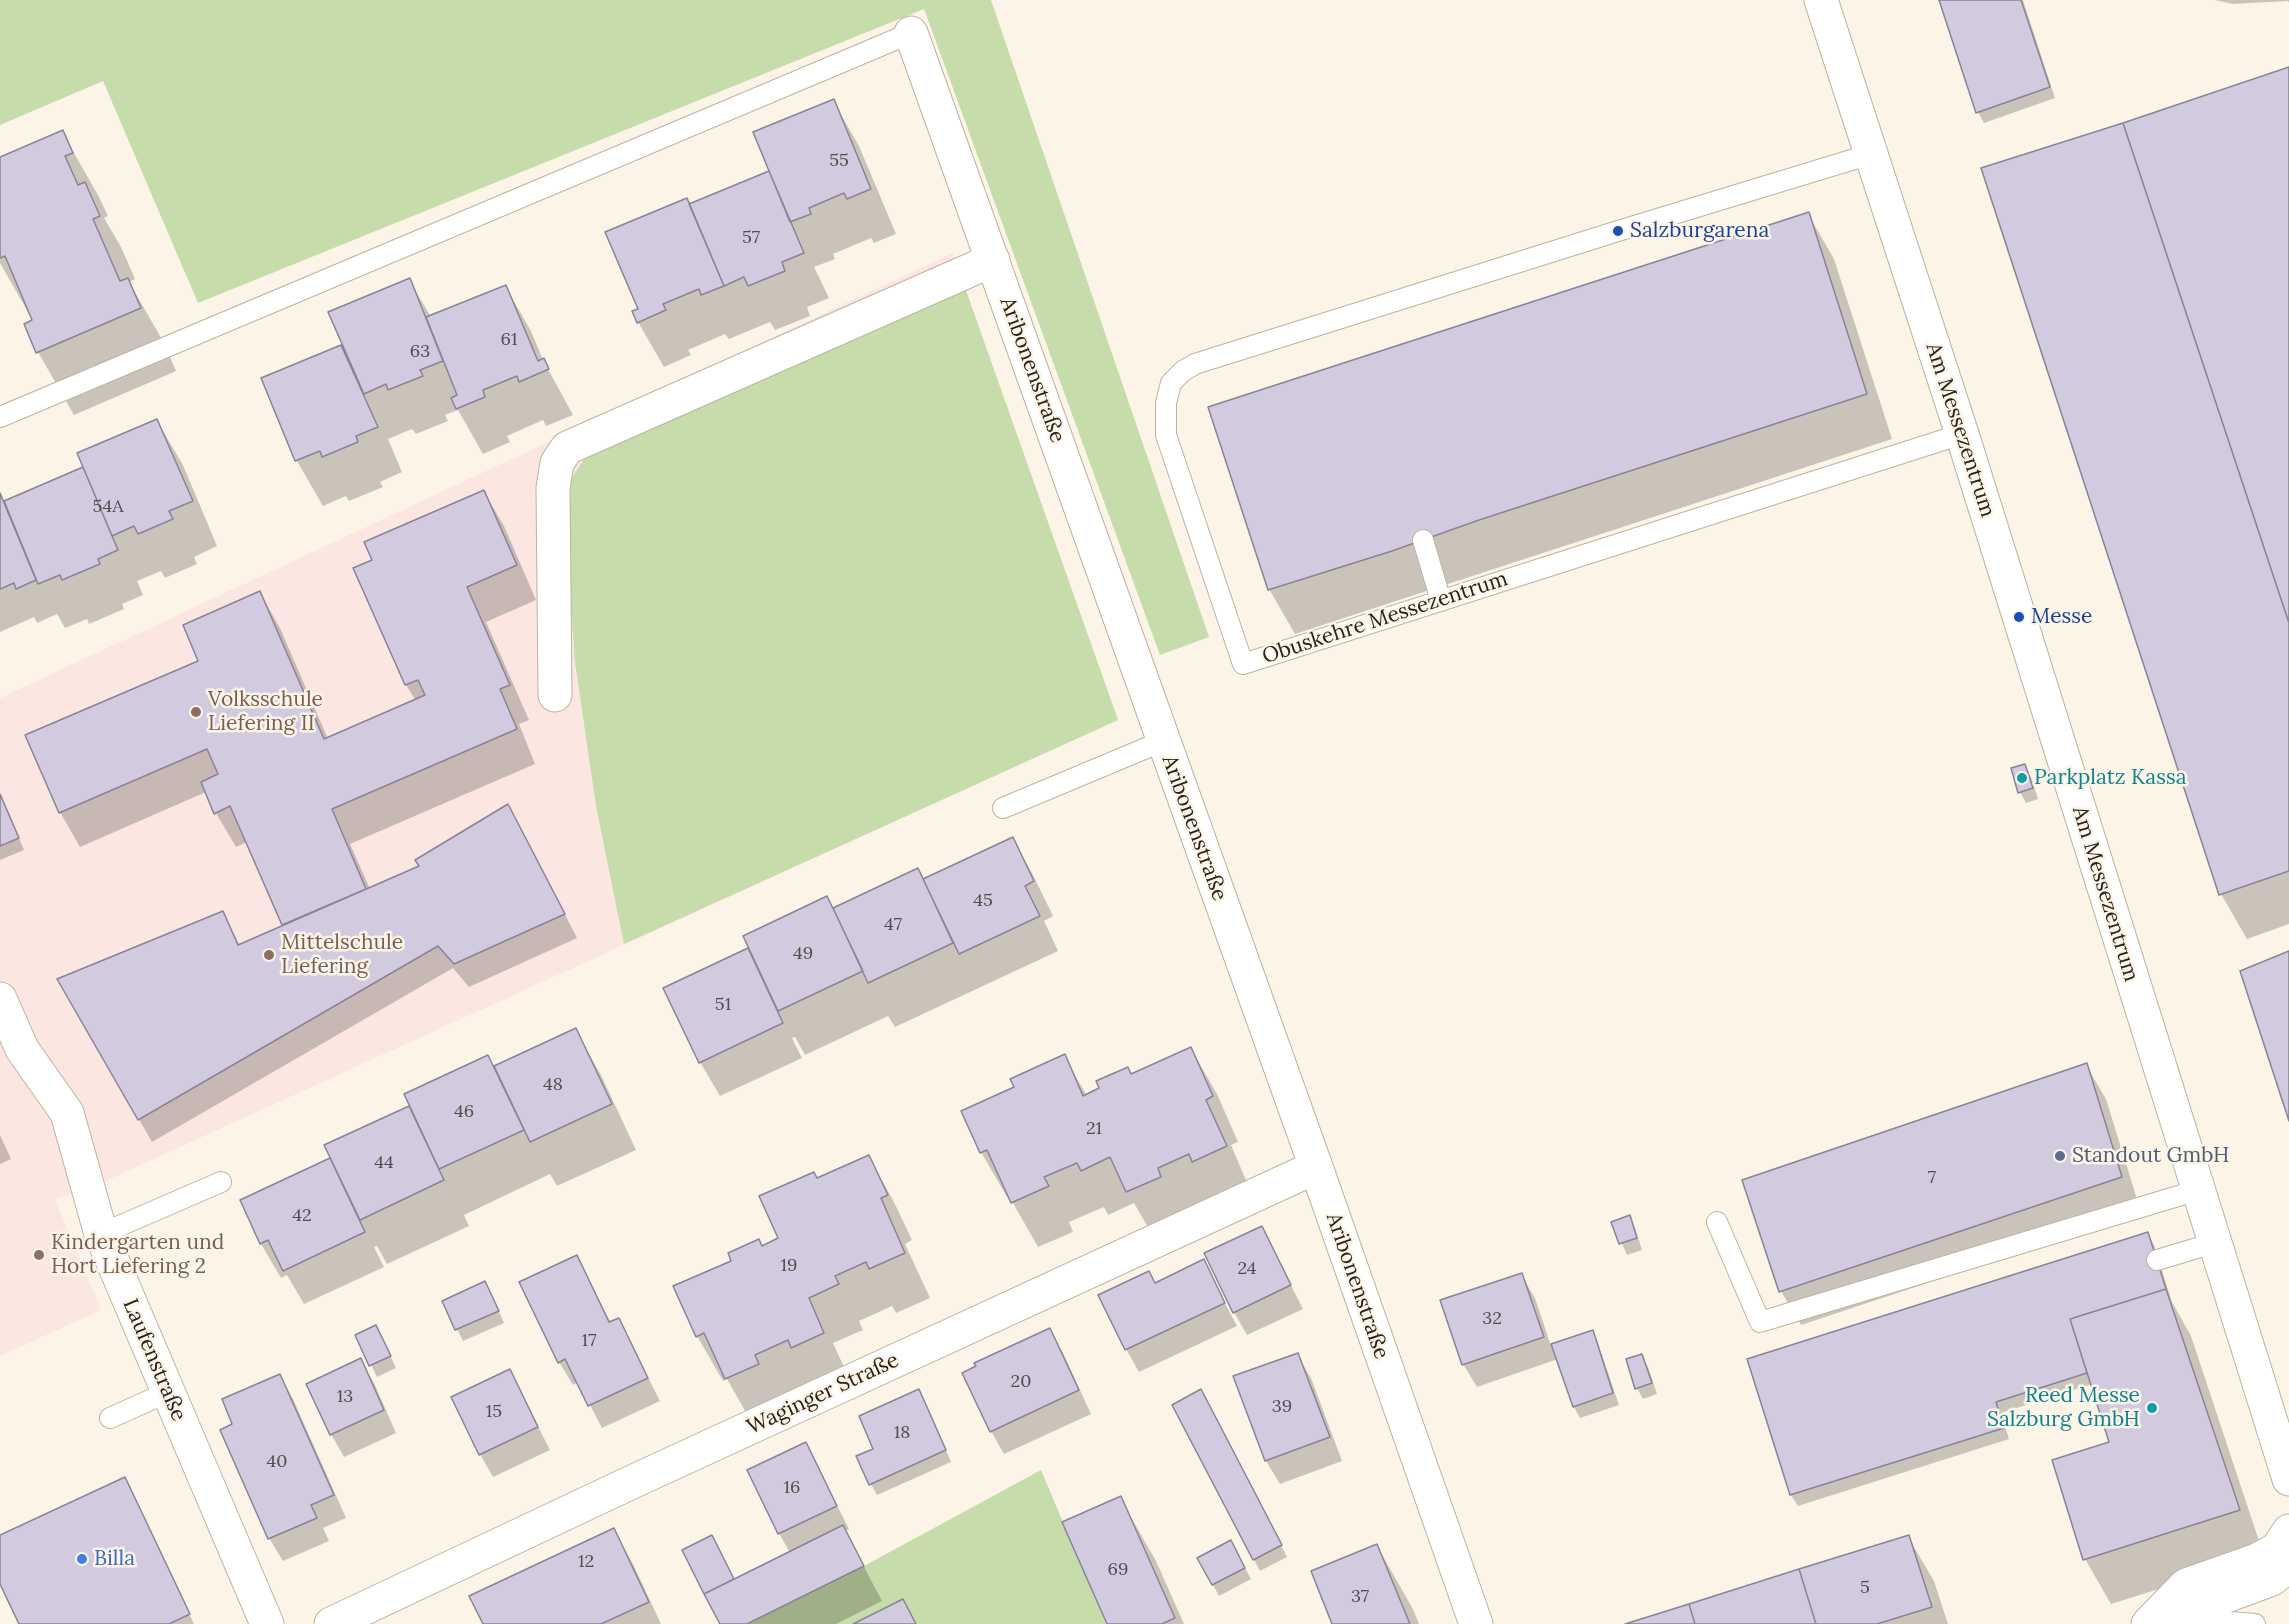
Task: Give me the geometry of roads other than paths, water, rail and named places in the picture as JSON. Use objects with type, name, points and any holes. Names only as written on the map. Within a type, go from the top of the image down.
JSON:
[{"type":"street","name":"Am Messezentrum","points":[[1821,0],[1962,434],[2289,1479]]},
{"type":"street","name":"Aribonenstraße","points":[[911,33],[1316,1167],[1476,1624]]},
{"type":"street","points":[[555,695],[553,488],[557,463],[567,448],[993,260]]},
{"type":"street","name":"Laufenstraße","points":[[0,999],[22,1049],[68,1113],[101,1234],[267,1624]]},
{"type":"street","name":"Waginger Straße","points":[[331,1624],[718,1442],[1316,1167]]},
{"type":"street","points":[[2148,1624],[2186,1585],[2257,1560],[2277,1549],[2289,1531]]},
{"type":"street","points":[[2153,1624],[2272,1580],[2288,1565]]},
{"type":"lane","points":[[0,417],[911,33]]},
{"type":"lane","name":"Obuskehre Messezentrum","points":[[1871,154],[1195,364],[1183,371],[1171,383],[1166,403],[1166,435],[1243,664],[1962,434]]},
{"type":"lane","points":[[1422,540],[1441,601]]},
{"type":"lane","points":[[1003,808],[1163,741]]},
{"type":"lane","points":[[101,1234],[221,1182]]},
{"type":"lane","points":[[1717,1222],[1760,1322],[2198,1190]]},
{"type":"lane","points":[[2157,1260],[2214,1243]]},
{"type":"lane","points":[[110,1418],[168,1392]]},
{"type":"lane","points":[[2179,1624],[2216,1621],[2255,1624]]},
{"type":"place","name":"Salzburgarena","points":[[1618,231]]},
{"type":"place","name":"Messe","points":[[2019,617]]},
{"type":"place","name":"Volksschule Liefering II","points":[[196,712]]},
{"type":"place","name":"Parkplatz Kassa","points":[[2022,778]]},
{"type":"place","name":"Mittelschule Liefering","points":[[269,955]]},
{"type":"place","name":"Standout GmbH","points":[[2060,1156]]},
{"type":"place","name":"Kindergarten und Hort Liefering 2","points":[[39,1255]]},
{"type":"place","name":"Reed Messe Salzburg GmbH","points":[[2152,1408]]},
{"type":"place","name":"Billa","points":[[82,1559]]}]
